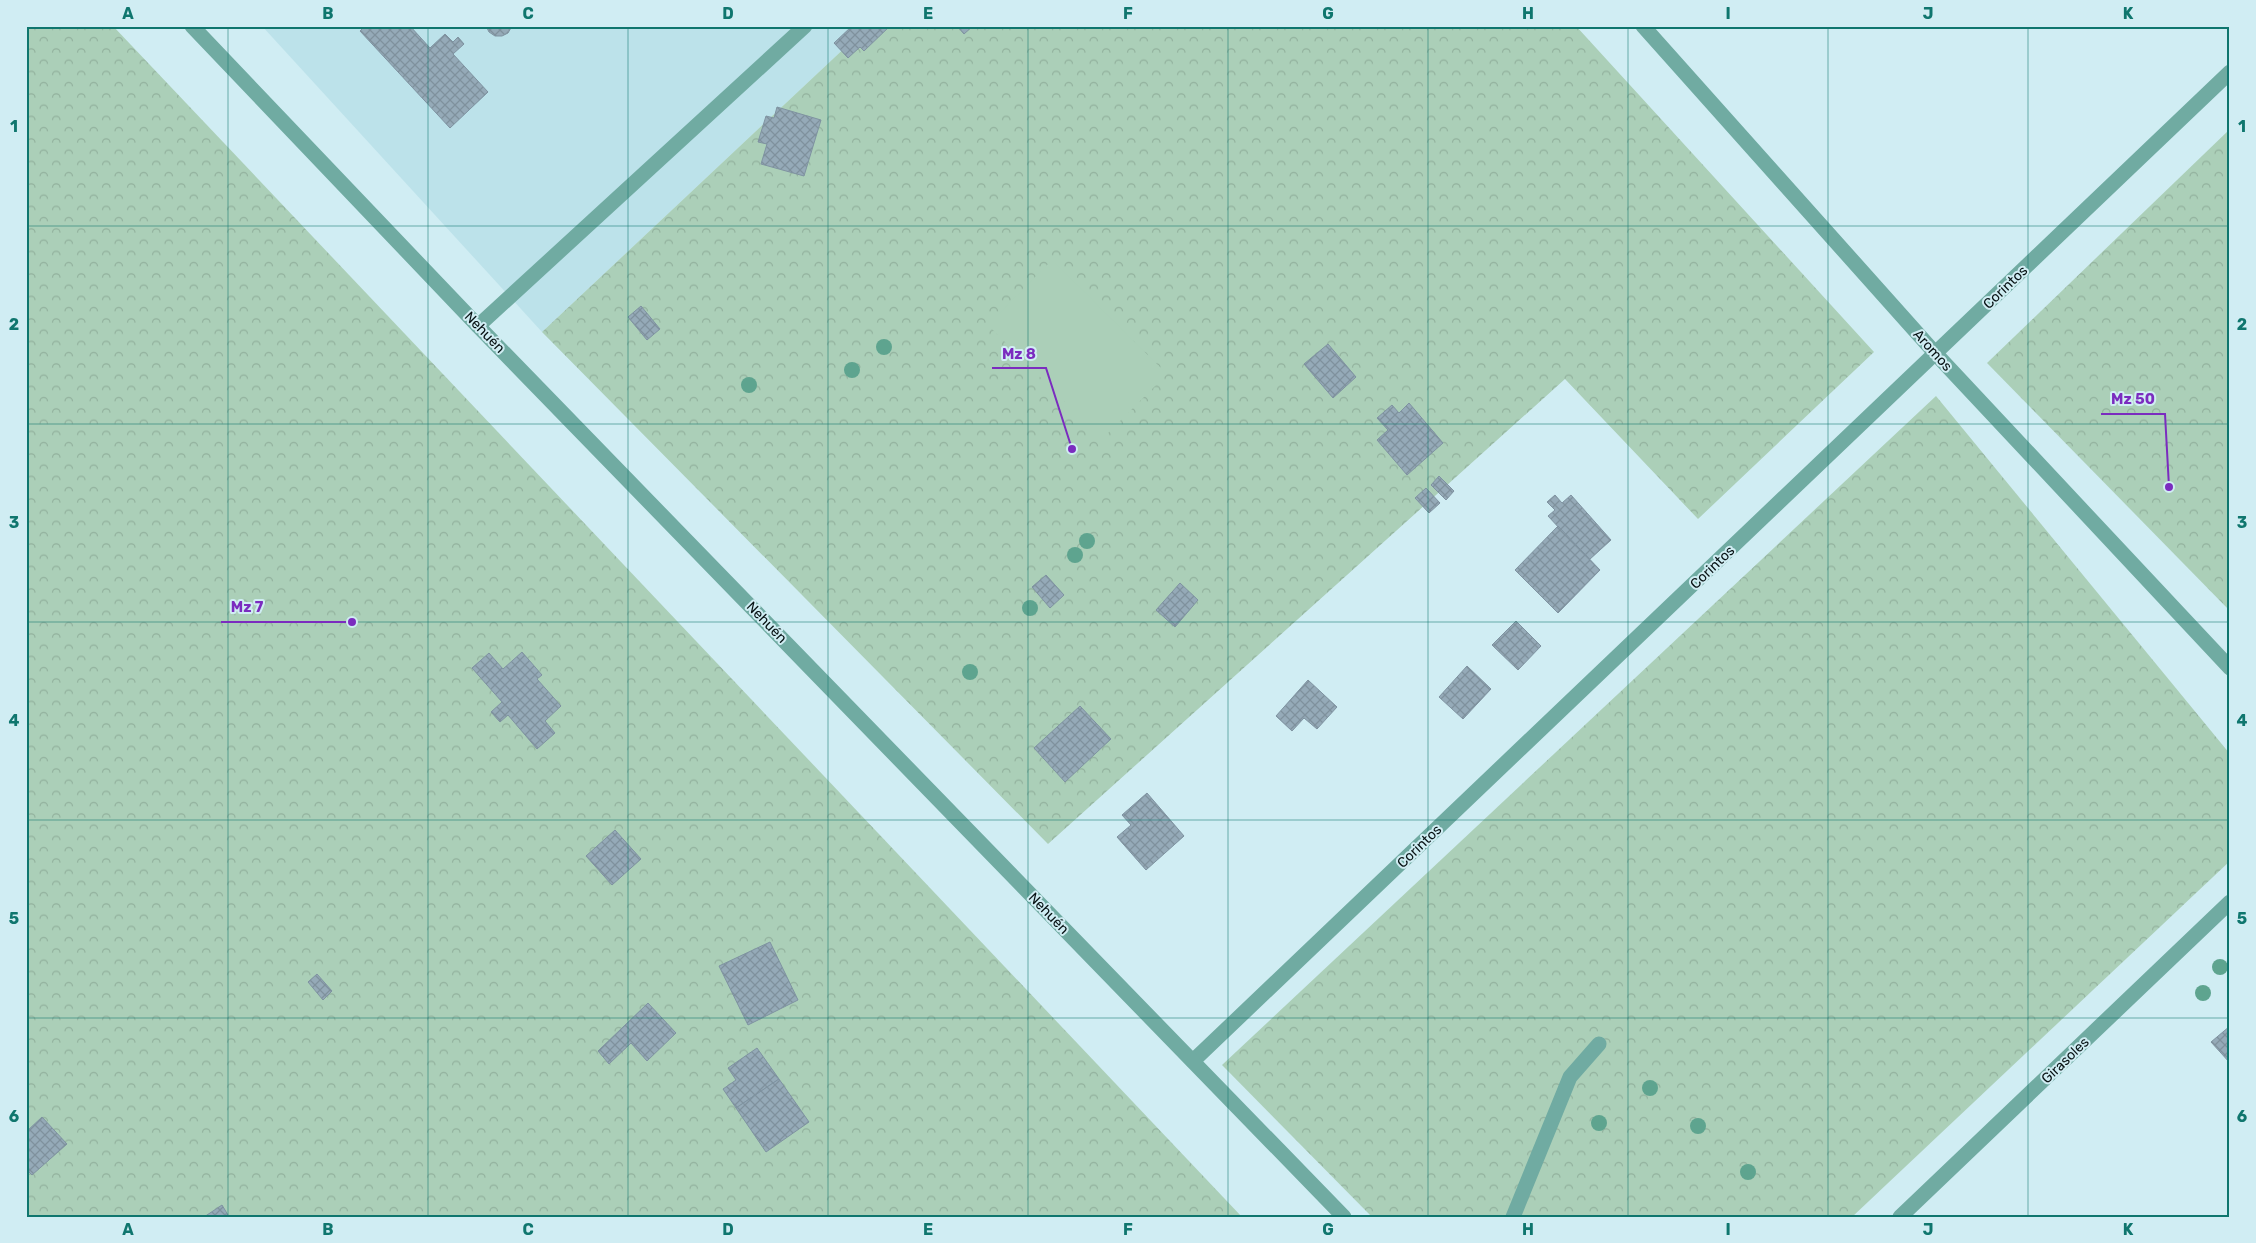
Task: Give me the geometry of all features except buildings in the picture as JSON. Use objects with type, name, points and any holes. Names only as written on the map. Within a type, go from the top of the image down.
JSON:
[{"type":"street","name":"Nehuén","points":[[192,26],[478,326],[1344,1217]]},
{"type":"street","points":[[478,326],[805,26]]},
{"type":"street","name":"Aromos","points":[[1643,26],[1936,353],[2230,668]]},
{"type":"street","name":"Corintos","points":[[1193,1061],[2230,72]]},
{"type":"street","name":"Girasoles","points":[[1900,1217],[2230,902]]},
{"type":"street","points":[[1513,1217],[1570,1077],[1599,1044]]},
{"type":"shaded area","points":[[262,26],[868,26],[542,332]]},
{"type":"green space","points":[[26,26],[113,26],[1242,1217],[26,1217]]},
{"type":"green space","points":[[868,26],[1576,26],[1874,352],[1698,519],[1565,379],[1048,844],[542,332]]},
{"type":"green space","points":[[2230,129],[2230,611],[1987,363]]},
{"type":"green space","points":[[1052,260],[1167,374],[1102,439],[988,325]]},
{"type":"green space","points":[[1936,396],[2230,754],[2230,861],[1852,1217],[1372,1217],[1222,1065]]},
{"type":"place","name":"Mz 8","points":[[1072,449]]},
{"type":"place","name":"Mz 50","points":[[2169,487]]},
{"type":"place","name":"Mz 7","points":[[352,622]]}]
